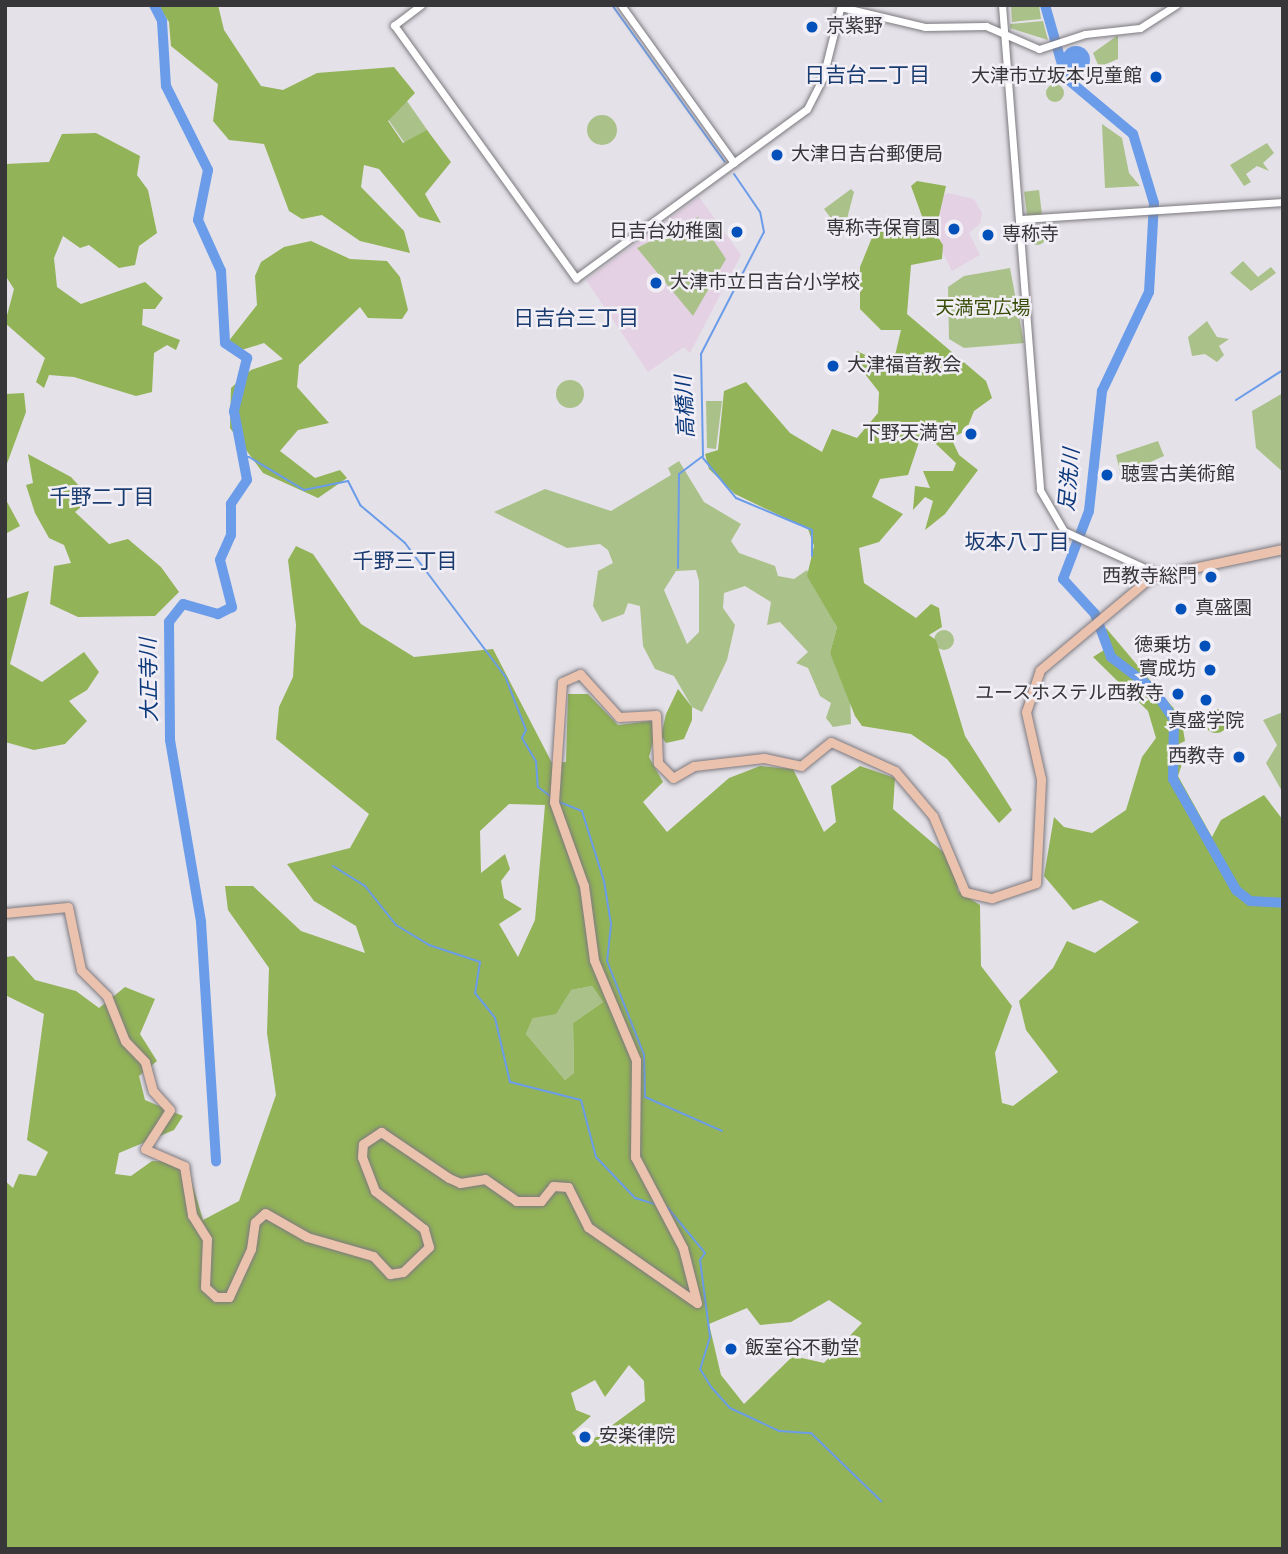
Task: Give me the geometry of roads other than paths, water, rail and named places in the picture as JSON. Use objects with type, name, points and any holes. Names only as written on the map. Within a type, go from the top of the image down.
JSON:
[{"type":"main road","points":[[5,913],[68,907],[81,970],[107,996],[125,1041],[145,1062],[153,1091],[170,1110],[145,1149],[153,1158],[184,1166],[192,1215],[207,1239],[205,1287],[220,1299],[229,1297],[251,1249],[255,1222],[265,1213],[307,1237],[373,1256],[390,1274],[403,1272],[429,1247],[424,1229],[375,1191],[362,1157],[363,1144],[381,1132],[449,1178],[485,1179],[516,1201],[541,1201],[553,1186],[568,1187],[587,1227],[697,1303],[683,1248],[642,1179],[631,1137],[636,1060],[594,960],[582,875],[554,798],[558,693],[575,673],[619,717],[652,713],[659,718],[658,763],[668,776],[694,766],[764,758],[801,766],[831,742],[912,785],[956,858],[965,892],[992,898],[1031,887],[1041,779],[1027,726],[1028,695],[1055,654],[1098,626],[1158,574],[1283,549]]},
{"type":"street","points":[[422,5],[394,26],[576,278],[734,163],[812,101],[841,6],[925,27],[980,26],[1052,47],[1085,34],[1140,28],[1176,5]]},
{"type":"street","points":[[621,5],[734,163]]},
{"type":"street","points":[[1002,5],[1021,219],[1040,490],[1056,523],[1074,538],[1158,574]]},
{"type":"street","points":[[1021,219],[1283,202]]},
{"type":"water","points":[[1076,46],[1086,50],[1090,60],[1086,70],[1076,74],[1066,70],[1062,60],[1066,50]]},
{"type":"waterway","name":"大正寺川","points":[[154,5],[162,21],[166,86],[208,170],[198,220],[221,271],[225,343],[247,358],[234,411],[247,480],[231,504],[231,535],[220,560],[232,607],[218,614],[183,604],[169,622],[170,740],[201,922],[216,1162]]},
{"type":"waterway","name":"高橋川","points":[[612,5],[725,162]]},
{"type":"waterway","name":"足洗川","points":[[1045,5],[1066,78],[1133,134],[1154,203],[1149,292],[1102,391],[1089,511],[1063,579],[1095,614],[1111,657],[1154,690],[1174,720],[1173,779],[1236,890],[1250,901],[1283,903]]},
{"type":"waterway","name":"高橋川","points":[[678,568],[679,474],[703,456],[701,354],[764,232],[760,212],[734,174]]},
{"type":"waterway","points":[[1236,400],[1283,370]]},
{"type":"waterway","points":[[241,458],[249,457],[304,490],[348,481],[360,505],[405,543],[505,676],[526,730],[522,738],[536,761],[538,787],[550,796]]},
{"type":"waterway","points":[[703,458],[736,498],[812,530],[812,556]]},
{"type":"waterway","points":[[557,801],[582,811],[604,881],[611,924],[607,961],[644,1055],[645,1097],[722,1131]]},
{"type":"waterway","points":[[333,866],[365,886],[396,925],[429,945],[480,962],[475,993],[495,1018],[510,1082],[581,1100],[596,1157],[635,1198],[655,1204]]},
{"type":"waterway","points":[[667,1207],[705,1253],[700,1260],[710,1337],[700,1369],[712,1388],[730,1408],[779,1431],[811,1433],[881,1501]]},
{"type":"place","name":"京紫野","points":[[812,27]]},
{"type":"place","name":"大津市立坂本児童館","points":[[1156,77]]},
{"type":"place","name":"大津日吉台郵便局","points":[[777,155]]},
{"type":"place","name":"専称寺保育園","points":[[954,229]]},
{"type":"place","name":"日吉台幼稚園","points":[[737,232]]},
{"type":"place","name":"専称寺","points":[[988,235]]},
{"type":"place","name":"大津市立日吉台小学校","points":[[656,283]]},
{"type":"place","name":"大津福音教会","points":[[833,366]]},
{"type":"place","name":"下野天満宮","points":[[971,434]]},
{"type":"place","name":"聴雲古美術館","points":[[1107,475]]},
{"type":"place","name":"西教寺総門","points":[[1211,577]]},
{"type":"place","name":"真盛園","points":[[1181,609]]},
{"type":"place","name":"徳乗坊","points":[[1205,646]]},
{"type":"place","name":"實成坊","points":[[1210,670]]},
{"type":"place","name":"ユースホステル西教寺","points":[[1178,694]]},
{"type":"place","name":"真盛学院","points":[[1206,700]]},
{"type":"place","name":"西教寺","points":[[1239,757]]},
{"type":"place","name":"飯室谷不動堂","points":[[731,1349]]},
{"type":"place","name":"安楽律院","points":[[585,1437]]},
{"type":"district","name":"日吉台二丁目","points":[[867,76]]},
{"type":"district","name":"日吉台三丁目","points":[[576,319]]},
{"type":"district","name":"千野二丁目","points":[[102,498]]},
{"type":"district","name":"坂本八丁目","points":[[1017,543]]},
{"type":"district","name":"千野三丁目","points":[[405,562]]},
{"type":"park label","name":"天満宮広場","points":[[983,309]]}]
